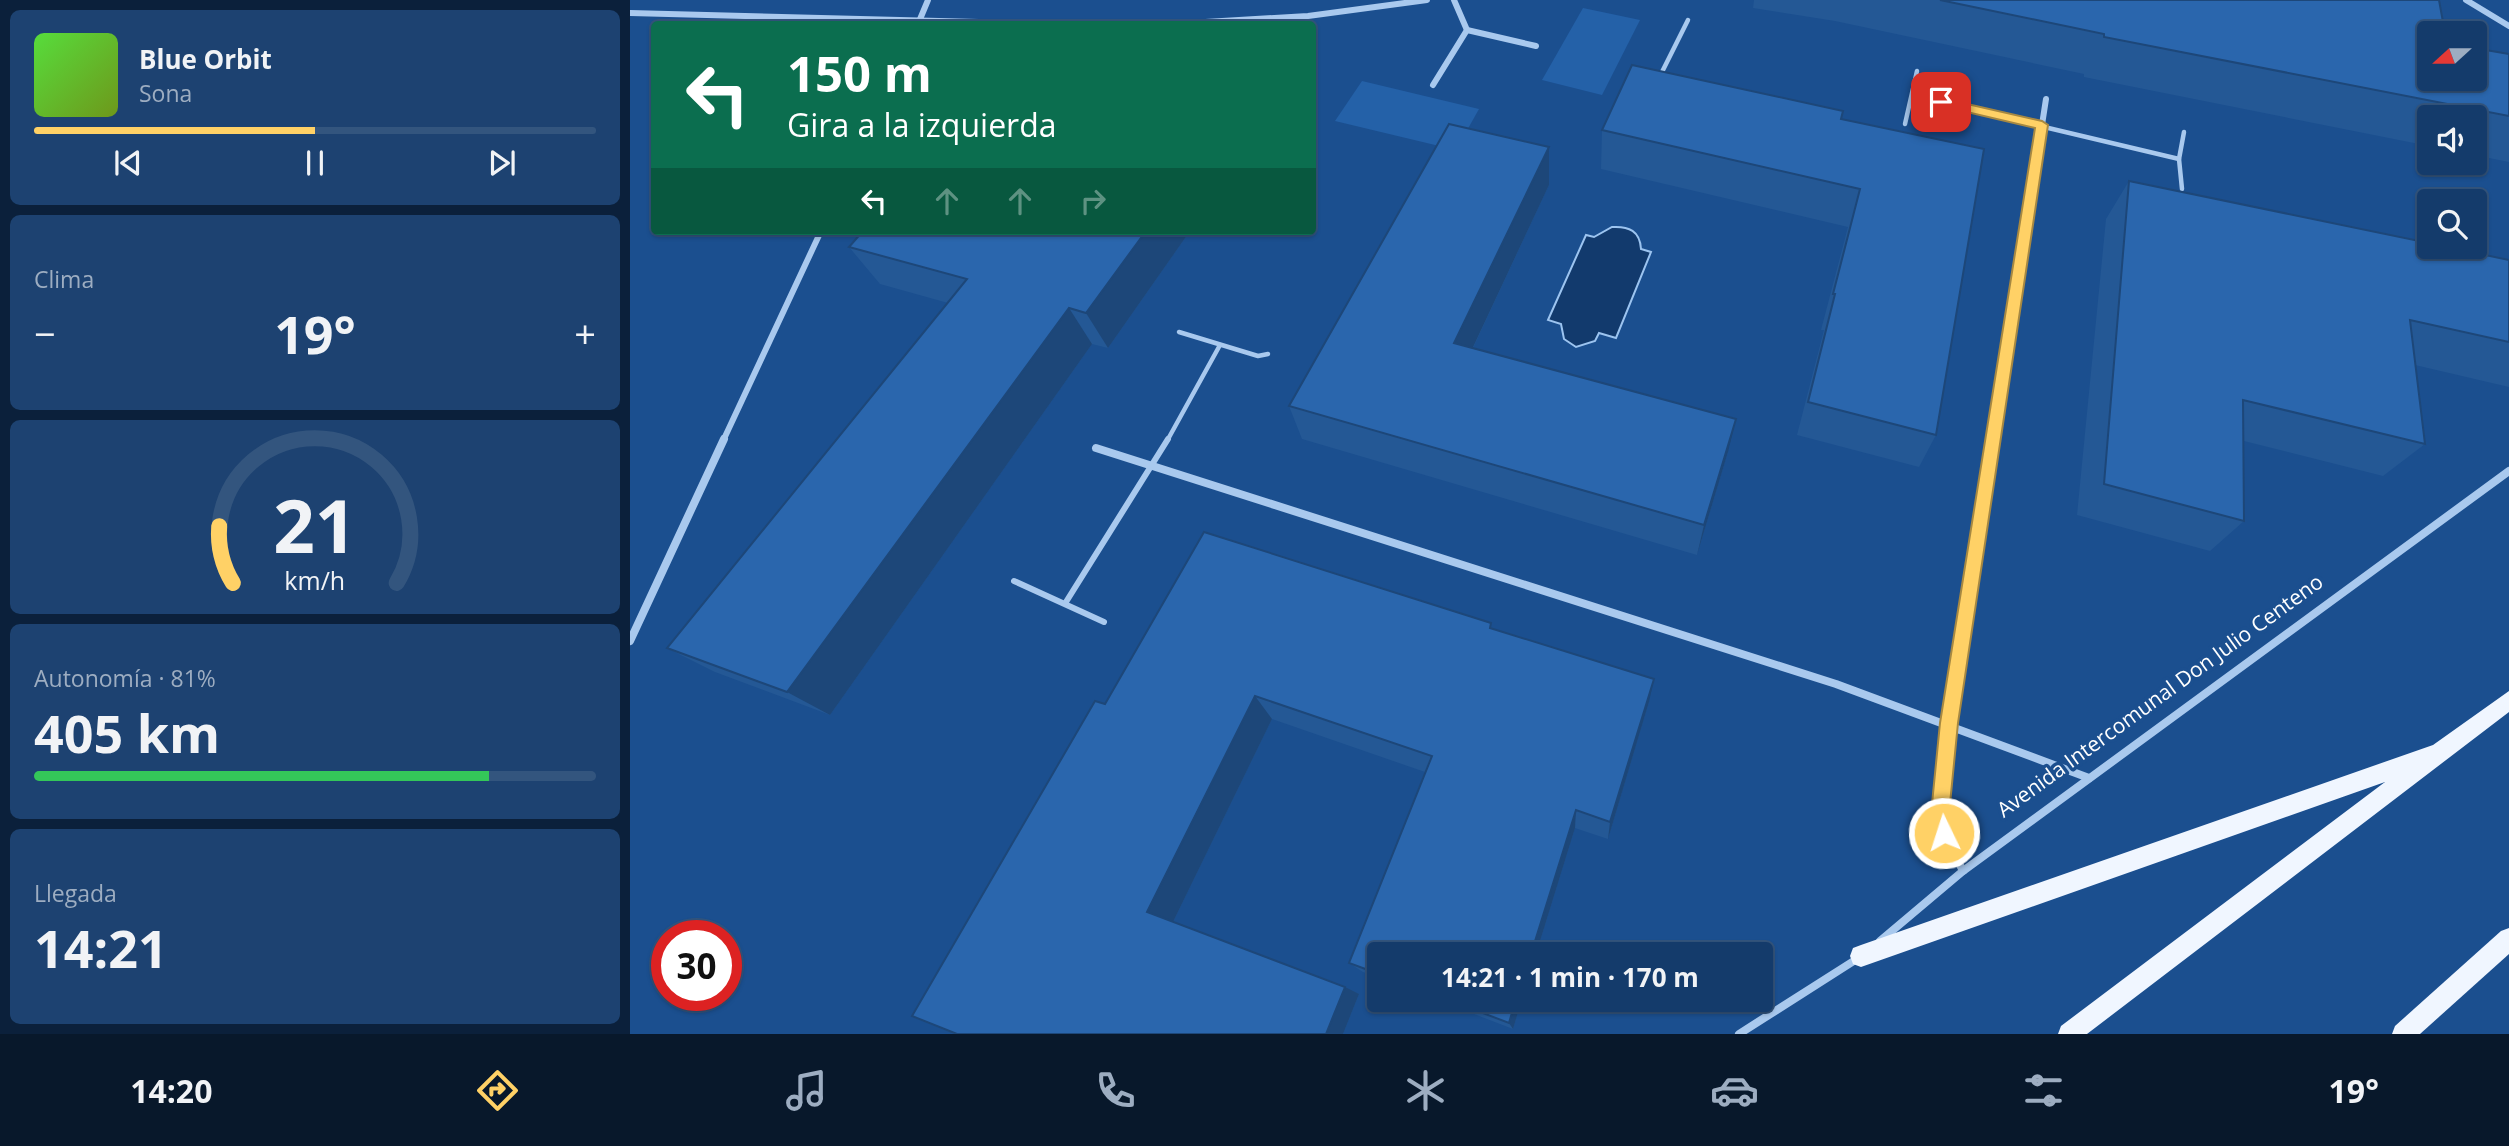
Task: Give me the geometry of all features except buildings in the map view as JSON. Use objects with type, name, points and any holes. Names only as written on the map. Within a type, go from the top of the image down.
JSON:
[{"type":"main road","points":[[2068,1034],[2509,700]]},
{"type":"main road","points":[[1861,956],[2442,752]]},
{"type":"main road","points":[[2403,1034],[2509,939]]},
{"type":"street","points":[[919,21],[928,0]]},
{"type":"street","points":[[1223,21],[1308,16],[1427,0]]},
{"type":"street","points":[[1454,0],[1467,30]]},
{"type":"street","points":[[2466,0],[2509,26]]},
{"type":"street","points":[[630,13],[887,21]]},
{"type":"street","points":[[1467,30],[1536,46]]},
{"type":"street","points":[[1433,85],[1467,30]]},
{"type":"street","points":[[1963,872],[1944,833],[1940,814],[1949,723],[2046,99]]},
{"type":"street","points":[[630,641],[819,235]]},
{"type":"street","points":[[1096,449],[1836,684],[1949,723],[2090,778]]},
{"type":"street","name":"Avenida Intercomunal Don Julio Centeno","points":[[1739,1034],[1861,956],[1963,872],[2509,471]]},
{"type":"lane","points":[[1662,72],[1688,20]]},
{"type":"lane","points":[[1905,124],[1917,71]]},
{"type":"lane","points":[[1913,96],[2179,159]]},
{"type":"lane","points":[[2182,189],[2179,159],[2184,132]]},
{"type":"lane","points":[[1179,332],[1258,356],[1268,354]]},
{"type":"lane","points":[[1066,602],[1153,467],[1220,345]]},
{"type":"lane","points":[[1014,581],[1066,602],[1104,622]]},
{"type":"shaded area","points":[[1583,8],[1640,20],[1602,95],[1542,80]]},
{"type":"shaded area","points":[[1362,81],[1479,109],[1456,150],[1335,121]]},
{"type":"shaded area","points":[[1612,227],[1624,227],[1632,231],[1638,238],[1641,249],[1651,252],[1616,338],[1599,333],[1595,341],[1576,347],[1564,339],[1561,324],[1548,320],[1586,235],[1594,237]]},
{"type":"route","points":[[1941,102],[2042,125],[1949,723],[1940,814],[1944,833]]}]
